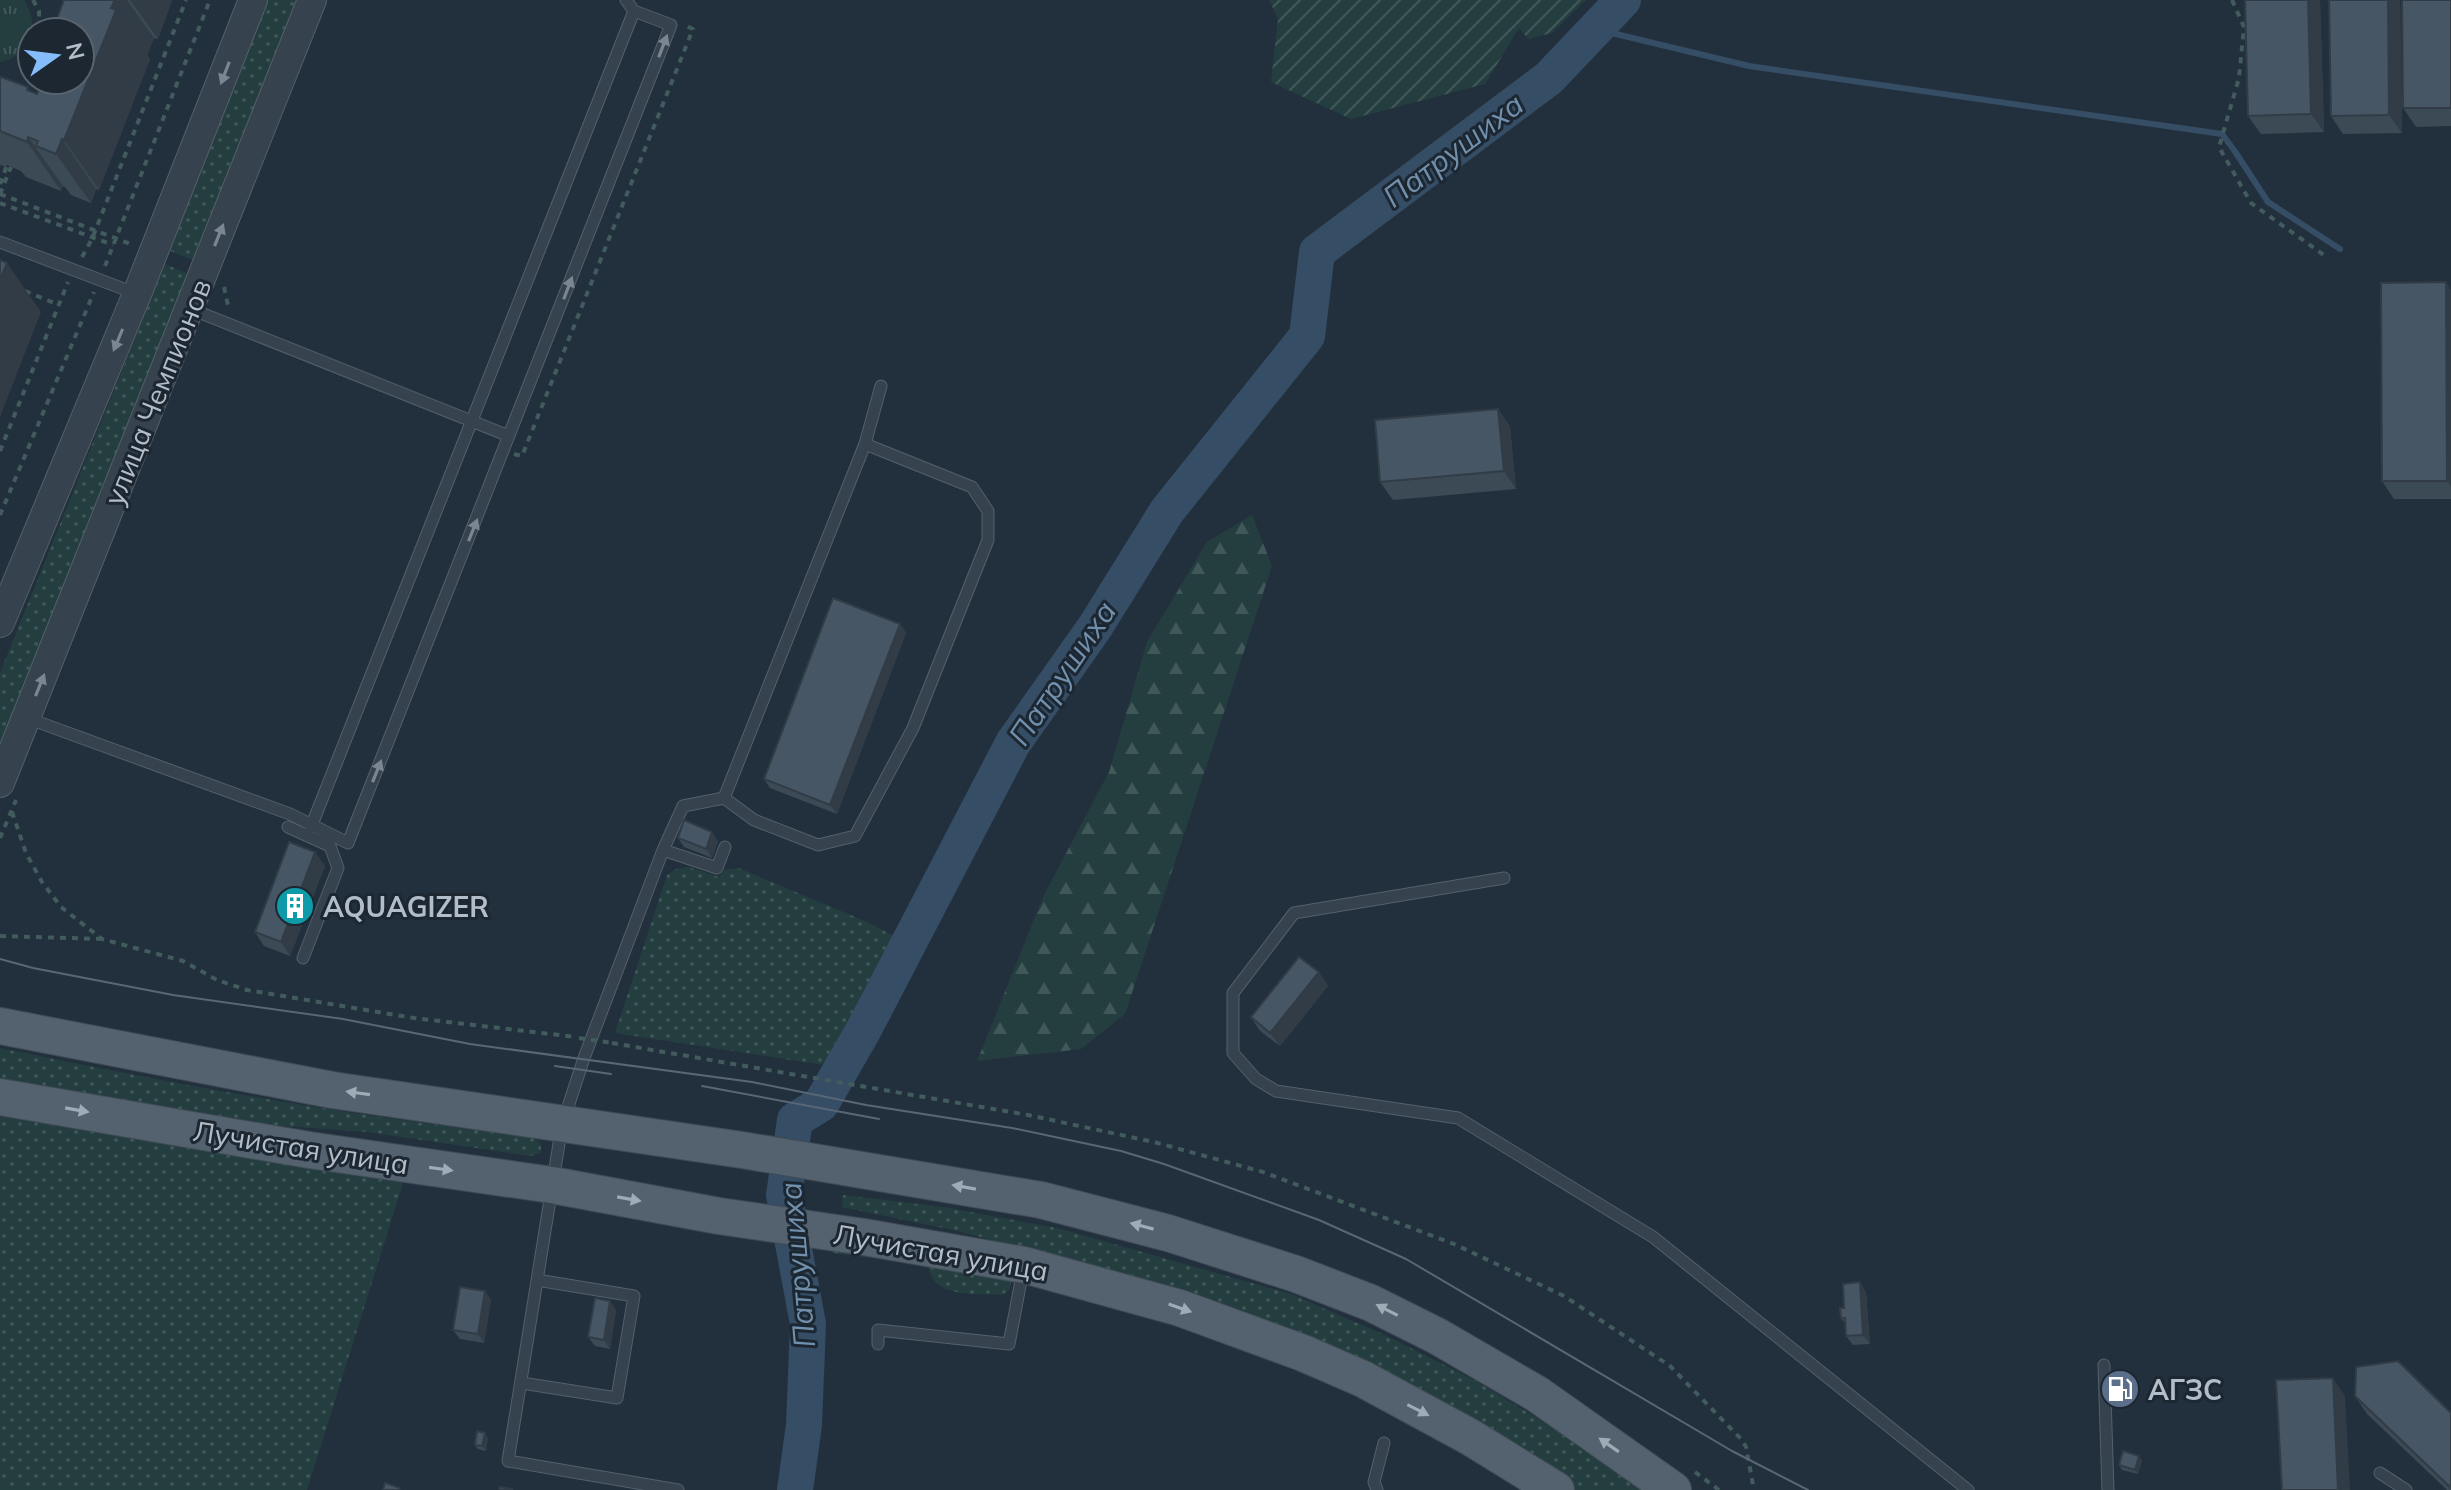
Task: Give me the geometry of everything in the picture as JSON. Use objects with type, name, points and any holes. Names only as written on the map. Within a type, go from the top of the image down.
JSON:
[{"type":"main road","points":[[0,1026],[332,1090],[742,1150],[1041,1200],[1107,1216],[1268,1265],[1371,1303],[1437,1336],[1537,1394],[1673,1490]]},
{"type":"main road","name":"Лучистая улица","points":[[0,1097],[309,1150],[552,1185],[719,1216],[1024,1265],[1180,1308],[1303,1353],[1363,1379],[1470,1437],[1556,1490]]},
{"type":"street","name":"улица Чемпионов","points":[[0,623],[137,294],[253,0]]},
{"type":"street","name":"улица Чемпионов","points":[[0,783],[312,0]]},
{"type":"lane","points":[[26,718],[290,814],[348,843],[671,25],[634,11],[626,0]]},
{"type":"lane","points":[[311,827],[634,11]]},
{"type":"lane","points":[[0,242],[137,294]]},
{"type":"lane","points":[[190,309],[509,436]]},
{"type":"lane","points":[[724,798],[865,444],[881,386]]},
{"type":"lane","points":[[678,1490],[623,1485],[508,1461],[562,1125],[584,1058],[663,850],[683,806],[724,798],[754,820],[818,845],[855,836],[913,728],[988,540],[988,511],[972,487],[865,444]]},
{"type":"lane","points":[[288,827],[330,846],[338,868],[303,958]]},
{"type":"lane","points":[[663,850],[717,868],[725,847]]},
{"type":"lane","points":[[1504,878],[1294,913],[1233,993],[1233,1053],[1256,1079],[1276,1091],[1458,1118],[1653,1237],[1968,1490]]},
{"type":"lane","points":[[878,1344],[878,1330],[1009,1344],[1024,1265]]},
{"type":"lane","points":[[522,1383],[617,1398],[634,1296],[537,1280]]},
{"type":"lane","points":[[2104,1365],[2108,1490]]},
{"type":"lane","points":[[1373,1487],[1384,1443]]},
{"type":"lane","points":[[2380,1473],[2406,1490]]},
{"type":"path","points":[[0,451],[58,304],[92,239],[186,0]]},
{"type":"path","points":[[0,515],[100,279],[210,0]]},
{"type":"path","points":[[2232,0],[2244,27],[2239,78],[2219,147],[2251,203],[2328,258]]},
{"type":"path","points":[[0,184],[9,166],[0,194],[153,253]]},
{"type":"path","points":[[0,203],[113,245]]},
{"type":"path","points":[[205,271],[222,277],[231,316]]},
{"type":"path","points":[[15,287],[58,304]]},
{"type":"path","points":[[12,810],[26,853],[42,882],[61,907],[102,939]]},
{"type":"path","points":[[0,936],[102,939],[183,961],[217,980],[247,990],[414,1018],[612,1043],[874,1086],[1028,1115],[1181,1149],[1263,1172],[1357,1210],[1454,1244],[1564,1296],[1670,1366],[1742,1440],[1754,1490]]},
{"type":"green space","points":[[0,0],[24,0],[31,16],[16,16],[16,55],[0,62]]},
{"type":"green space","points":[[267,0],[300,0],[199,262],[170,251]]},
{"type":"green space","points":[[1269,0],[1586,0],[1552,33],[1528,39],[1519,28],[1485,84],[1351,119],[1271,82],[1278,19]]},
{"type":"green space","points":[[165,264],[193,276],[0,746],[0,673]]},
{"type":"green space","points":[[1252,515],[1272,566],[1125,1014],[1081,1049],[977,1061],[1044,895],[1109,772],[1147,642],[1207,542]]},
{"type":"green space","points":[[688,867],[719,877],[724,870],[738,868],[865,921],[900,939],[831,1066],[615,1033],[667,875],[676,869]]},
{"type":"green space","points":[[0,1048],[265,1099],[399,1120],[532,1136],[541,1144],[541,1153],[530,1156],[368,1132],[255,1124],[0,1083]]},
{"type":"green space","points":[[0,1110],[205,1151],[403,1183],[307,1490],[0,1490]]},
{"type":"green space","points":[[843,1195],[943,1207],[1057,1228],[1291,1294],[1389,1337],[1474,1380],[1569,1437],[1646,1490],[1574,1490],[1521,1454],[1082,1264],[958,1231],[842,1207]]},
{"type":"green space","points":[[833,1244],[1000,1274],[1011,1282],[1010,1289],[1002,1295],[956,1292],[937,1284],[931,1276],[929,1265],[832,1253]]},
{"type":"building","points":[[64,0],[115,0],[111,8],[116,10],[96,60],[96,16],[58,16]]},
{"type":"building","points":[[2245,0],[2308,0],[2311,114],[2248,116]]},
{"type":"building","points":[[2329,0],[2388,0],[2389,115],[2331,116]]},
{"type":"building","points":[[2402,0],[2451,0],[2451,108],[2403,108]]},
{"type":"building","points":[[1,77],[16,83],[16,96],[82,96],[56,154],[36,146],[38,141],[28,137],[27,142],[0,131]]},
{"type":"building","points":[[0,260],[7,263],[0,280]]},
{"type":"building","points":[[2446,282],[2447,481],[2382,481],[2381,283]]},
{"type":"building","points":[[1498,409],[1504,471],[1380,482],[1375,420]]},
{"type":"building","points":[[833,598],[900,624],[830,805],[764,779]]},
{"type":"building","points":[[684,820],[712,832],[706,849],[678,838]]},
{"type":"building","points":[[289,842],[315,852],[281,942],[255,932]]},
{"type":"building","points":[[1299,957],[1319,972],[1270,1033],[1251,1017]]},
{"type":"building","points":[[1860,1282],[1863,1335],[1846,1336],[1845,1318],[1841,1318],[1840,1308],[1844,1308],[1843,1284]]},
{"type":"building","points":[[460,1287],[485,1291],[478,1334],[453,1330]]},
{"type":"building","points":[[595,1298],[610,1301],[604,1340],[588,1337]]},
{"type":"building","points":[[2398,1361],[2451,1413],[2451,1488],[2355,1396],[2356,1367]]},
{"type":"building","points":[[2122,1378],[2124,1390],[2113,1392],[2111,1381]]},
{"type":"building","points":[[2333,1378],[2338,1490],[2282,1490],[2276,1380]]},
{"type":"building","points":[[477,1431],[485,1433],[482,1446],[475,1445]]},
{"type":"building","points":[[2123,1451],[2139,1456],[2135,1470],[2119,1465]]},
{"type":"building","points":[[385,1483],[400,1488],[383,1490]]},
{"type":"waterway","name":"Патрушиха","points":[[795,1490],[804,1425],[808,1324],[784,1195],[795,1120],[821,1104],[863,1031],[1013,743],[1095,627],[1167,511],[1307,336],[1317,252],[1549,78],[1623,0]]},
{"type":"waterway","points":[[1595,29],[1749,66],[2222,134],[2268,202],[2340,249]]},
{"type":"tram line","points":[[0,959],[173,995],[343,1019],[470,1044],[752,1082],[866,1105],[1012,1128],[1121,1151],[1319,1220],[1406,1259],[1732,1451],[1808,1490]]},
{"type":"tram line","points":[[555,1066],[611,1074]]},
{"type":"tram line","points":[[702,1086],[879,1119]]},
{"type":"place","name":"AQUAGIZER","points":[[295,906]]},
{"type":"place","name":"АГЗС","points":[[2120,1389]]}]
